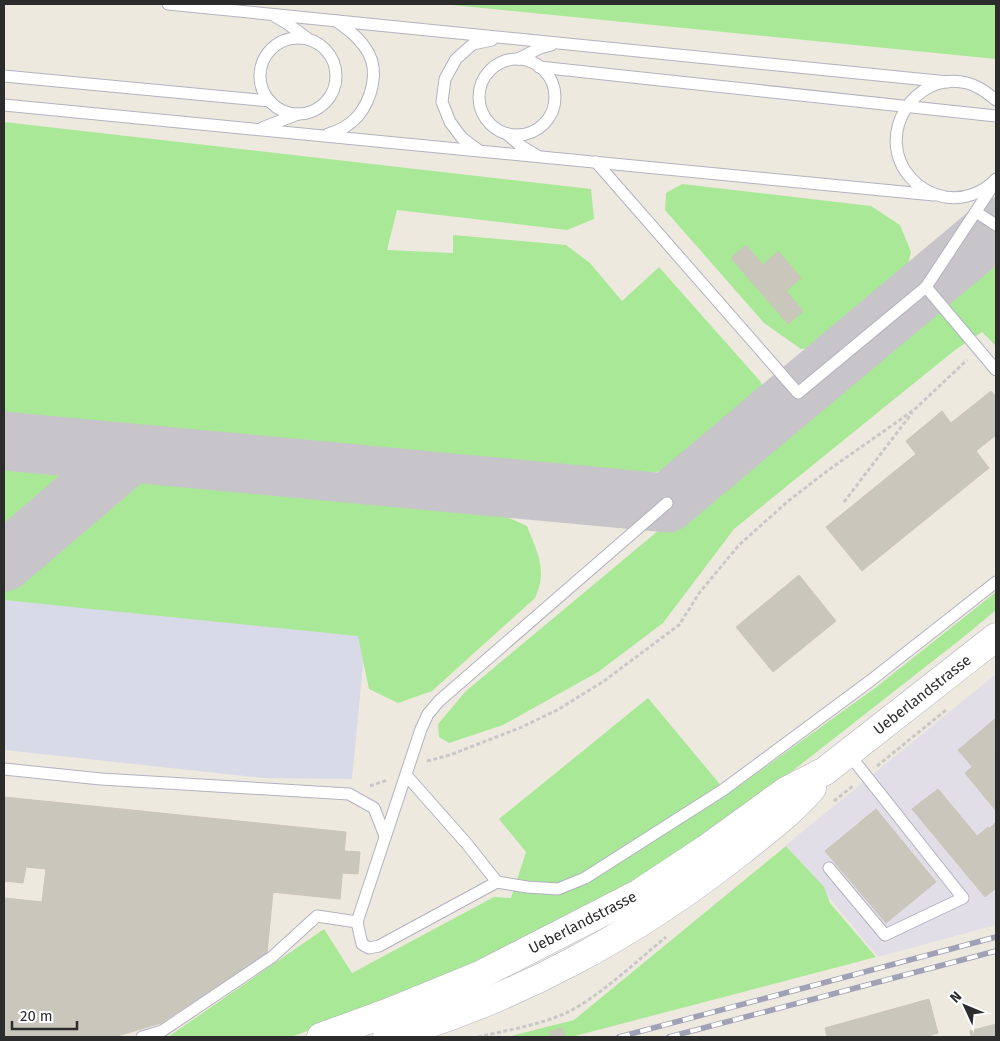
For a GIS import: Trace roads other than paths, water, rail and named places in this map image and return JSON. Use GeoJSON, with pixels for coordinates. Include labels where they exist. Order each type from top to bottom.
{"type":"FeatureCollection","features":[{"type":"Feature","properties":{"kind":"main road","name":"Ueberlandstrasse"},"geometry":{"type":"LineString","coordinates":[[321,1037],[387,1013],[480,975],[629,898],[706,849],[786,791],[825,771],[996,637]]}},
{"type":"Feature","properties":{"kind":"main road","name":"Ueberlandstrasse"},"geometry":{"type":"LineString","coordinates":[[386,1037],[408,1031],[490,1001],[571,963],[643,920],[720,868],[796,807],[825,771]]}},
{"type":"Feature","properties":{"kind":"lane"},"geometry":{"type":"LineString","coordinates":[[168,4],[966,83],[984,90],[996,100]]}},
{"type":"Feature","properties":{"kind":"lane"},"geometry":{"type":"LineString","coordinates":[[258,129],[313,110],[324,103],[332,92],[335,79],[334,66],[329,54],[320,45],[288,24],[268,14]]}},
{"type":"Feature","properties":{"kind":"lane"},"geometry":{"type":"LineString","coordinates":[[324,136],[341,130],[358,117],[370,95],[374,74],[370,54],[355,34],[335,20]]}},
{"type":"Feature","properties":{"kind":"lane"},"geometry":{"type":"LineString","coordinates":[[479,151],[462,138],[450,122],[442,102],[445,79],[456,59],[473,44],[501,37]]}},
{"type":"Feature","properties":{"kind":"lane"},"geometry":{"type":"LineString","coordinates":[[300,114],[276,107],[266,97],[261,86],[260,72],[262,61],[277,44],[287,39],[310,40]]}},
{"type":"Feature","properties":{"kind":"lane"},"geometry":{"type":"LineString","coordinates":[[540,157],[495,128],[486,119],[480,107],[479,94],[482,83],[488,73],[497,66],[507,61],[518,59],[540,48],[559,43]]}},
{"type":"Feature","properties":{"kind":"lane"},"geometry":{"type":"LineString","coordinates":[[507,134],[520,135],[533,132],[544,124],[551,114],[555,101],[554,88],[549,76],[539,66],[529,61],[518,59]]}},
{"type":"Feature","properties":{"kind":"lane"},"geometry":{"type":"LineString","coordinates":[[539,66],[996,116]]}},
{"type":"Feature","properties":{"kind":"lane"},"geometry":{"type":"LineString","coordinates":[[4,76],[270,101]]}},
{"type":"Feature","properties":{"kind":"lane"},"geometry":{"type":"LineString","coordinates":[[934,195],[917,185],[904,170],[897,152],[896,133],[902,114],[913,98],[929,87],[948,82]]}},
{"type":"Feature","properties":{"kind":"lane"},"geometry":{"type":"LineString","coordinates":[[4,105],[953,198],[972,195],[990,186],[996,180]]}},
{"type":"Feature","properties":{"kind":"lane"},"geometry":{"type":"LineString","coordinates":[[596,162],[798,393],[926,286],[996,180]]}},
{"type":"Feature","properties":{"kind":"lane"},"geometry":{"type":"LineString","coordinates":[[976,212],[996,225]]}},
{"type":"Feature","properties":{"kind":"lane"},"geometry":{"type":"LineString","coordinates":[[926,286],[996,370]]}},
{"type":"Feature","properties":{"kind":"lane"},"geometry":{"type":"LineString","coordinates":[[667,503],[439,701],[428,714],[407,770],[357,922],[362,944],[369,948],[379,946],[497,882],[527,888],[558,889],[586,878],[723,790],[870,681],[996,582]]}},
{"type":"Feature","properties":{"kind":"lane"},"geometry":{"type":"LineString","coordinates":[[829,868],[885,935],[963,898],[848,753]]}},
{"type":"Feature","properties":{"kind":"lane"},"geometry":{"type":"LineString","coordinates":[[4,770],[101,779],[349,794],[374,808],[385,836]]}},
{"type":"Feature","properties":{"kind":"lane"},"geometry":{"type":"LineString","coordinates":[[407,770],[497,882]]}},
{"type":"Feature","properties":{"kind":"lane"},"geometry":{"type":"LineString","coordinates":[[142,1037],[162,1031],[272,957],[317,916],[357,922]]}},
{"type":"Feature","properties":{"kind":"railway"},"geometry":{"type":"LineString","coordinates":[[619,1037],[996,937]]}},
{"type":"Feature","properties":{"kind":"railway"},"geometry":{"type":"LineString","coordinates":[[669,1037],[996,951]]}}]}
